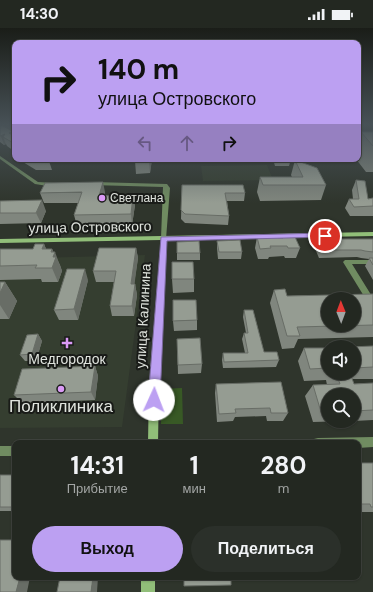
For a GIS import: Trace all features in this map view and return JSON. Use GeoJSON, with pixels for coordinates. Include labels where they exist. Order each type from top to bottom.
{"type":"FeatureCollection","features":[{"type":"Feature","properties":{"kind":"street"},"geometry":{"type":"LineString","coordinates":[[0,157],[37,183],[58,185]]}},
{"type":"Feature","properties":{"kind":"street"},"geometry":{"type":"LineString","coordinates":[[89,184],[163,184],[167,188],[164,238]]}},
{"type":"Feature","properties":{"kind":"street"},"geometry":{"type":"LineString","coordinates":[[371,234],[373,241]]}},
{"type":"Feature","properties":{"kind":"street","name":"улица Островского"},"geometry":{"type":"LineString","coordinates":[[0,241],[371,234]]}},
{"type":"Feature","properties":{"kind":"street","name":"улица Калинина"},"geometry":{"type":"LineString","coordinates":[[153,440],[154,385],[164,238]]}},
{"type":"Feature","properties":{"kind":"street"},"geometry":{"type":"LineString","coordinates":[[373,262],[347,262],[373,304]]}},
{"type":"Feature","properties":{"kind":"street"},"geometry":{"type":"LineString","coordinates":[[361,442],[373,442]]}},
{"type":"Feature","properties":{"kind":"street"},"geometry":{"type":"LineString","coordinates":[[0,451],[12,451]]}},
{"type":"Feature","properties":{"kind":"street"},"geometry":{"type":"LineString","coordinates":[[148,580],[148,592]]}},
{"type":"Feature","properties":{"kind":"shaded area"},"geometry":{"type":"Polygon","coordinates":[[[267,165],[273,180],[203,181],[201,166],[267,165]]]}},
{"type":"Feature","properties":{"kind":"shaded area","name":"Медгородок"},"geometry":{"type":"Polygon","coordinates":[[[145,255],[122,427],[0,428],[0,259],[145,255]]]}},
{"type":"Feature","properties":{"kind":"green space"},"geometry":{"type":"Polygon","coordinates":[[[182,388],[183,424],[161,424],[162,389],[182,388]]]}},
{"type":"Feature","properties":{"kind":"building"},"geometry":{"type":"Polygon","coordinates":[[[296,162],[300,162],[317,168],[326,185],[263,185],[260,177],[303,177],[296,162]]]}},
{"type":"Feature","properties":{"kind":"building"},"geometry":{"type":"Polygon","coordinates":[[[356,180],[365,181],[368,199],[373,198],[373,206],[354,207],[349,199],[359,199],[356,180]]]}},
{"type":"Feature","properties":{"kind":"building"},"geometry":{"type":"Polygon","coordinates":[[[103,182],[99,196],[133,195],[131,214],[74,215],[82,192],[40,193],[45,183],[103,182]]]}},
{"type":"Feature","properties":{"kind":"building"},"geometry":{"type":"Polygon","coordinates":[[[182,185],[243,185],[245,193],[225,193],[229,216],[185,214],[181,210],[182,185]]]}},
{"type":"Feature","properties":{"kind":"building"},"geometry":{"type":"Polygon","coordinates":[[[42,200],[36,213],[0,213],[0,201],[42,200]]]}},
{"type":"Feature","properties":{"kind":"building"},"geometry":{"type":"Polygon","coordinates":[[[257,237],[295,237],[300,248],[270,246],[271,248],[260,249],[257,237]]]}},
{"type":"Feature","properties":{"kind":"building"},"geometry":{"type":"Polygon","coordinates":[[[316,239],[373,239],[373,252],[361,250],[322,250],[316,239]]]}},
{"type":"Feature","properties":{"kind":"building"},"geometry":{"type":"Polygon","coordinates":[[[240,240],[242,252],[219,252],[217,241],[240,240]]]}},
{"type":"Feature","properties":{"kind":"building"},"geometry":{"type":"Polygon","coordinates":[[[199,241],[200,253],[177,253],[177,242],[199,241]]]}},
{"type":"Feature","properties":{"kind":"building"},"geometry":{"type":"Polygon","coordinates":[[[35,244],[44,244],[42,249],[52,249],[51,252],[55,252],[53,257],[56,257],[52,268],[35,268],[37,265],[0,266],[0,249],[33,249],[35,244]]]}},
{"type":"Feature","properties":{"kind":"building"},"geometry":{"type":"Polygon","coordinates":[[[99,248],[136,248],[131,284],[135,284],[132,306],[110,306],[116,271],[93,271],[99,248]]]}},
{"type":"Feature","properties":{"kind":"building"},"geometry":{"type":"Polygon","coordinates":[[[369,258],[373,258],[373,265],[369,258]]]}},
{"type":"Feature","properties":{"kind":"building"},"geometry":{"type":"Polygon","coordinates":[[[172,262],[193,262],[194,279],[172,279],[172,262]]]}},
{"type":"Feature","properties":{"kind":"building"},"geometry":{"type":"Polygon","coordinates":[[[67,269],[85,269],[74,309],[54,310],[67,269]]]}},
{"type":"Feature","properties":{"kind":"building"},"geometry":{"type":"Polygon","coordinates":[[[0,282],[5,282],[0,293],[0,282]]]}},
{"type":"Feature","properties":{"kind":"building"},"geometry":{"type":"Polygon","coordinates":[[[285,289],[287,296],[321,295],[321,326],[297,327],[300,336],[287,336],[274,290],[285,289]]]}},
{"type":"Feature","properties":{"kind":"building"},"geometry":{"type":"Polygon","coordinates":[[[361,294],[373,294],[373,325],[361,325],[361,294]]]}},
{"type":"Feature","properties":{"kind":"building"},"geometry":{"type":"Polygon","coordinates":[[[173,300],[196,300],[197,320],[173,321],[173,300]]]}},
{"type":"Feature","properties":{"kind":"building"},"geometry":{"type":"Polygon","coordinates":[[[244,310],[253,310],[264,352],[277,352],[279,360],[224,362],[223,353],[248,353],[244,333],[248,333],[244,310]]]}},
{"type":"Feature","properties":{"kind":"building"},"geometry":{"type":"Polygon","coordinates":[[[38,334],[32,354],[20,355],[27,335],[38,334]]]}},
{"type":"Feature","properties":{"kind":"building"},"geometry":{"type":"Polygon","coordinates":[[[200,338],[202,364],[178,365],[177,339],[200,338]]]}},
{"type":"Feature","properties":{"kind":"building"},"geometry":{"type":"Polygon","coordinates":[[[373,346],[373,367],[361,368],[361,347],[373,346]]]}},
{"type":"Feature","properties":{"kind":"building"},"geometry":{"type":"Polygon","coordinates":[[[304,348],[321,348],[321,368],[310,369],[304,348]]]}},
{"type":"Feature","properties":{"kind":"building"},"geometry":{"type":"Polygon","coordinates":[[[95,366],[91,392],[14,395],[22,369],[95,366]]]}},
{"type":"Feature","properties":{"kind":"building"},"geometry":{"type":"Polygon","coordinates":[[[339,380],[353,380],[354,384],[373,383],[373,410],[361,411],[361,388],[321,388],[321,412],[313,385],[340,384],[339,380]]]}},
{"type":"Feature","properties":{"kind":"building"},"geometry":{"type":"Polygon","coordinates":[[[281,382],[288,413],[271,413],[270,408],[235,409],[236,413],[219,414],[216,384],[281,382]]]}},
{"type":"Feature","properties":{"kind":"building"},"geometry":{"type":"Polygon","coordinates":[[[361,463],[373,463],[373,507],[371,507],[370,504],[361,504],[361,463]]]}},
{"type":"Feature","properties":{"kind":"building"},"geometry":{"type":"Polygon","coordinates":[[[0,475],[12,475],[12,507],[0,507],[0,475]]]}},
{"type":"Feature","properties":{"kind":"building"},"geometry":{"type":"Polygon","coordinates":[[[0,540],[12,540],[12,580],[19,580],[16,592],[0,592],[0,540]]]}},
{"type":"Feature","properties":{"kind":"building"},"geometry":{"type":"Polygon","coordinates":[[[59,580],[93,580],[91,592],[57,592],[59,580]]]}},
{"type":"Feature","properties":{"kind":"building"},"geometry":{"type":"Polygon","coordinates":[[[184,580],[231,580],[231,585],[184,586],[184,580]]]}},
{"type":"Feature","properties":{"kind":"place","name":"Светлана"},"geometry":{"type":"Point","coordinates":[102,198]}},
{"type":"Feature","properties":{"kind":"place","name":"Медгородок"},"geometry":{"type":"Point","coordinates":[67,343]}},
{"type":"Feature","properties":{"kind":"place","name":"Поликлиника"},"geometry":{"type":"Point","coordinates":[61,389]}},
{"type":"Feature","properties":{"kind":"route"},"geometry":{"type":"LineString","coordinates":[[154,400],[164,238],[325,236]]}}]}
